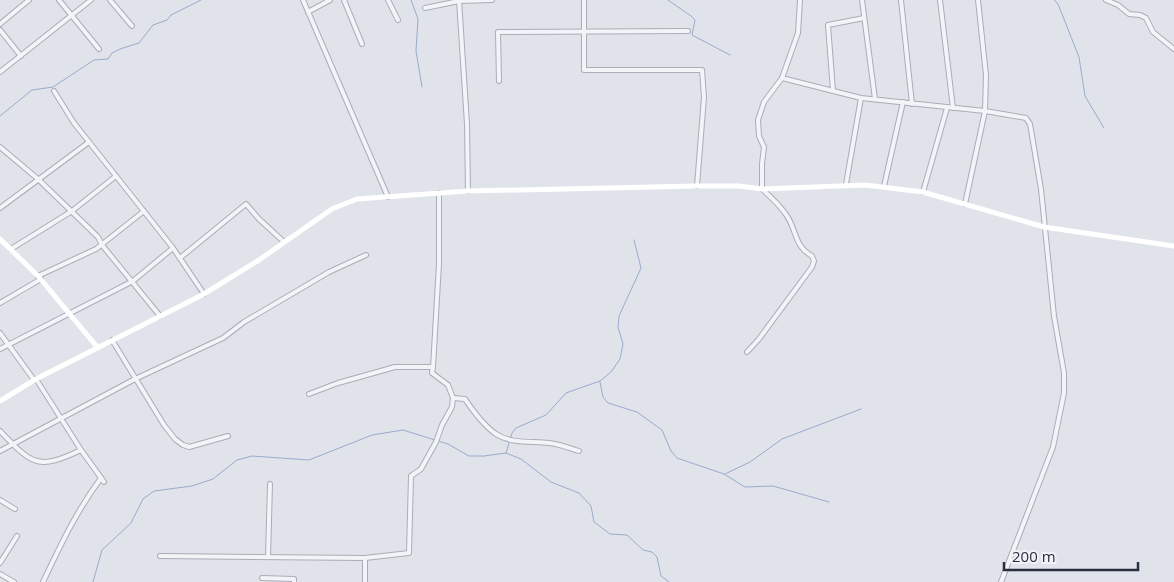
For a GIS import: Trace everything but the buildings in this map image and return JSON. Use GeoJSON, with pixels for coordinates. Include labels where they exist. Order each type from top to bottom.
{"type":"FeatureCollection","features":[{"type":"Feature","properties":{"kind":"street"},"geometry":{"type":"LineString","coordinates":[[0,24],[29,0]]}},
{"type":"Feature","properties":{"kind":"street"},"geometry":{"type":"LineString","coordinates":[[59,0],[99,49]]}},
{"type":"Feature","properties":{"kind":"street"},"geometry":{"type":"LineString","coordinates":[[0,72],[91,0]]}},
{"type":"Feature","properties":{"kind":"street"},"geometry":{"type":"LineString","coordinates":[[110,0],[132,26]]}},
{"type":"Feature","properties":{"kind":"street"},"geometry":{"type":"LineString","coordinates":[[303,0],[388,198]]}},
{"type":"Feature","properties":{"kind":"street"},"geometry":{"type":"LineString","coordinates":[[308,12],[330,0]]}},
{"type":"Feature","properties":{"kind":"street"},"geometry":{"type":"LineString","coordinates":[[344,0],[362,44]]}},
{"type":"Feature","properties":{"kind":"street"},"geometry":{"type":"LineString","coordinates":[[388,0],[398,20]]}},
{"type":"Feature","properties":{"kind":"street"},"geometry":{"type":"LineString","coordinates":[[459,0],[468,124],[468,191]]}},
{"type":"Feature","properties":{"kind":"street"},"geometry":{"type":"LineString","coordinates":[[425,8],[459,0],[492,0]]}},
{"type":"Feature","properties":{"kind":"street"},"geometry":{"type":"LineString","coordinates":[[584,0],[584,70],[702,70],[704,97],[697,186]]}},
{"type":"Feature","properties":{"kind":"street"},"geometry":{"type":"LineString","coordinates":[[747,352],[759,339],[812,267],[814,261],[812,256],[804,252],[799,246],[788,217],[762,189],[764,147],[759,136],[758,120],[764,102],[782,78],[798,33],[800,0]]}},
{"type":"Feature","properties":{"kind":"street"},"geometry":{"type":"LineString","coordinates":[[862,0],[876,99]]}},
{"type":"Feature","properties":{"kind":"street"},"geometry":{"type":"LineString","coordinates":[[901,0],[912,104]]}},
{"type":"Feature","properties":{"kind":"street"},"geometry":{"type":"LineString","coordinates":[[940,0],[953,108]]}},
{"type":"Feature","properties":{"kind":"street"},"geometry":{"type":"LineString","coordinates":[[965,204],[985,111],[986,75],[978,0]]}},
{"type":"Feature","properties":{"kind":"street"},"geometry":{"type":"LineString","coordinates":[[1106,0],[1118,5],[1129,14],[1140,15],[1146,18],[1153,32],[1174,49]]}},
{"type":"Feature","properties":{"kind":"street"},"geometry":{"type":"LineString","coordinates":[[833,91],[828,24],[864,18]]}},
{"type":"Feature","properties":{"kind":"street"},"geometry":{"type":"LineString","coordinates":[[0,30],[21,56]]}},
{"type":"Feature","properties":{"kind":"street"},"geometry":{"type":"LineString","coordinates":[[499,81],[498,32],[688,31]]}},
{"type":"Feature","properties":{"kind":"street"},"geometry":{"type":"LineString","coordinates":[[782,78],[861,98],[985,111],[1026,118],[1030,124],[1041,189],[1054,316],[1064,373],[1064,393],[1053,447],[1001,582]]}},
{"type":"Feature","properties":{"kind":"street"},"geometry":{"type":"LineString","coordinates":[[54,91],[74,123],[173,248],[204,294]]}},
{"type":"Feature","properties":{"kind":"street"},"geometry":{"type":"LineString","coordinates":[[846,184],[861,98]]}},
{"type":"Feature","properties":{"kind":"street"},"geometry":{"type":"LineString","coordinates":[[884,186],[903,102]]}},
{"type":"Feature","properties":{"kind":"street"},"geometry":{"type":"LineString","coordinates":[[923,192],[947,108]]}},
{"type":"Feature","properties":{"kind":"street"},"geometry":{"type":"LineString","coordinates":[[0,208],[89,142]]}},
{"type":"Feature","properties":{"kind":"street"},"geometry":{"type":"LineString","coordinates":[[0,146],[38,179],[98,237],[102,245],[160,316]]}},
{"type":"Feature","properties":{"kind":"street"},"geometry":{"type":"LineString","coordinates":[[0,249],[9,247],[72,211],[116,176]]}},
{"type":"Feature","properties":{"kind":"street"},"geometry":{"type":"LineString","coordinates":[[0,401],[35,379],[204,294],[260,260],[332,208],[357,199],[468,191],[697,186],[739,186],[762,189],[846,184],[884,186],[923,192],[1044,227],[1174,246]]}},
{"type":"Feature","properties":{"kind":"street"},"geometry":{"type":"LineString","coordinates":[[160,556],[365,558],[409,554],[411,476],[421,469],[436,442],[442,425],[452,407],[453,398],[448,385],[432,373],[439,264],[439,193]]}},
{"type":"Feature","properties":{"kind":"street"},"geometry":{"type":"LineString","coordinates":[[180,258],[246,204],[284,242]]}},
{"type":"Feature","properties":{"kind":"street"},"geometry":{"type":"LineString","coordinates":[[0,303],[39,277],[102,245],[144,211]]}},
{"type":"Feature","properties":{"kind":"street"},"geometry":{"type":"LineString","coordinates":[[0,239],[39,277],[98,348]]}},
{"type":"Feature","properties":{"kind":"street"},"geometry":{"type":"LineString","coordinates":[[0,349],[132,282],[173,248]]}},
{"type":"Feature","properties":{"kind":"street"},"geometry":{"type":"LineString","coordinates":[[0,451],[135,379],[223,338],[244,322],[329,272],[366,255]]}},
{"type":"Feature","properties":{"kind":"street"},"geometry":{"type":"LineString","coordinates":[[0,333],[35,379],[104,482]]}},
{"type":"Feature","properties":{"kind":"street"},"geometry":{"type":"LineString","coordinates":[[112,340],[164,425],[175,439],[189,447],[228,436]]}},
{"type":"Feature","properties":{"kind":"street"},"geometry":{"type":"LineString","coordinates":[[309,394],[395,366],[433,367]]}},
{"type":"Feature","properties":{"kind":"street"},"geometry":{"type":"LineString","coordinates":[[453,398],[465,399],[488,427],[504,438],[526,442],[550,443],[579,451]]}},
{"type":"Feature","properties":{"kind":"street"},"geometry":{"type":"LineString","coordinates":[[0,431],[24,455],[39,462],[50,463],[81,450]]}},
{"type":"Feature","properties":{"kind":"street"},"geometry":{"type":"LineString","coordinates":[[44,582],[68,527],[87,496],[101,478]]}},
{"type":"Feature","properties":{"kind":"street"},"geometry":{"type":"LineString","coordinates":[[268,557],[270,484]]}},
{"type":"Feature","properties":{"kind":"street"},"geometry":{"type":"LineString","coordinates":[[0,500],[15,509]]}},
{"type":"Feature","properties":{"kind":"street"},"geometry":{"type":"LineString","coordinates":[[0,563],[17,536]]}},
{"type":"Feature","properties":{"kind":"street"},"geometry":{"type":"LineString","coordinates":[[365,558],[365,582]]}},
{"type":"Feature","properties":{"kind":"street"},"geometry":{"type":"LineString","coordinates":[[0,574],[14,582]]}},
{"type":"Feature","properties":{"kind":"street"},"geometry":{"type":"LineString","coordinates":[[262,578],[294,579],[294,582]]}},
{"type":"Feature","properties":{"kind":"waterway"},"geometry":{"type":"LineString","coordinates":[[0,116],[32,90],[53,87],[94,60],[108,59],[112,53],[139,43],[153,25],[167,20],[171,15],[201,0]]}},
{"type":"Feature","properties":{"kind":"waterway"},"geometry":{"type":"LineString","coordinates":[[411,0],[418,19],[416,51],[422,87]]}},
{"type":"Feature","properties":{"kind":"waterway"},"geometry":{"type":"LineString","coordinates":[[668,0],[695,20],[692,35],[730,55]]}},
{"type":"Feature","properties":{"kind":"waterway"},"geometry":{"type":"LineString","coordinates":[[1054,0],[1058,4],[1079,57],[1085,96],[1104,128]]}},
{"type":"Feature","properties":{"kind":"waterway"},"geometry":{"type":"LineString","coordinates":[[506,453],[512,433],[516,428],[546,415],[566,393],[600,381],[611,372],[620,359],[623,344],[618,327],[619,316],[641,268],[634,240]]}},
{"type":"Feature","properties":{"kind":"waterway"},"geometry":{"type":"LineString","coordinates":[[600,382],[603,397],[608,403],[637,412],[662,430],[671,451],[677,458],[724,474],[745,487],[773,486],[829,502]]}},
{"type":"Feature","properties":{"kind":"waterway"},"geometry":{"type":"LineString","coordinates":[[725,474],[750,462],[782,439],[861,409]]}},
{"type":"Feature","properties":{"kind":"waterway"},"geometry":{"type":"LineString","coordinates":[[93,582],[102,550],[131,523],[143,499],[154,491],[192,486],[213,479],[237,460],[252,456],[309,460],[372,435],[403,430],[435,440]]}},
{"type":"Feature","properties":{"kind":"waterway"},"geometry":{"type":"LineString","coordinates":[[438,441],[448,444],[469,456],[506,453],[521,459],[551,482],[579,493],[591,506],[594,522],[610,534],[627,535],[643,550],[652,552],[657,557],[661,576],[669,582]]}}]}
